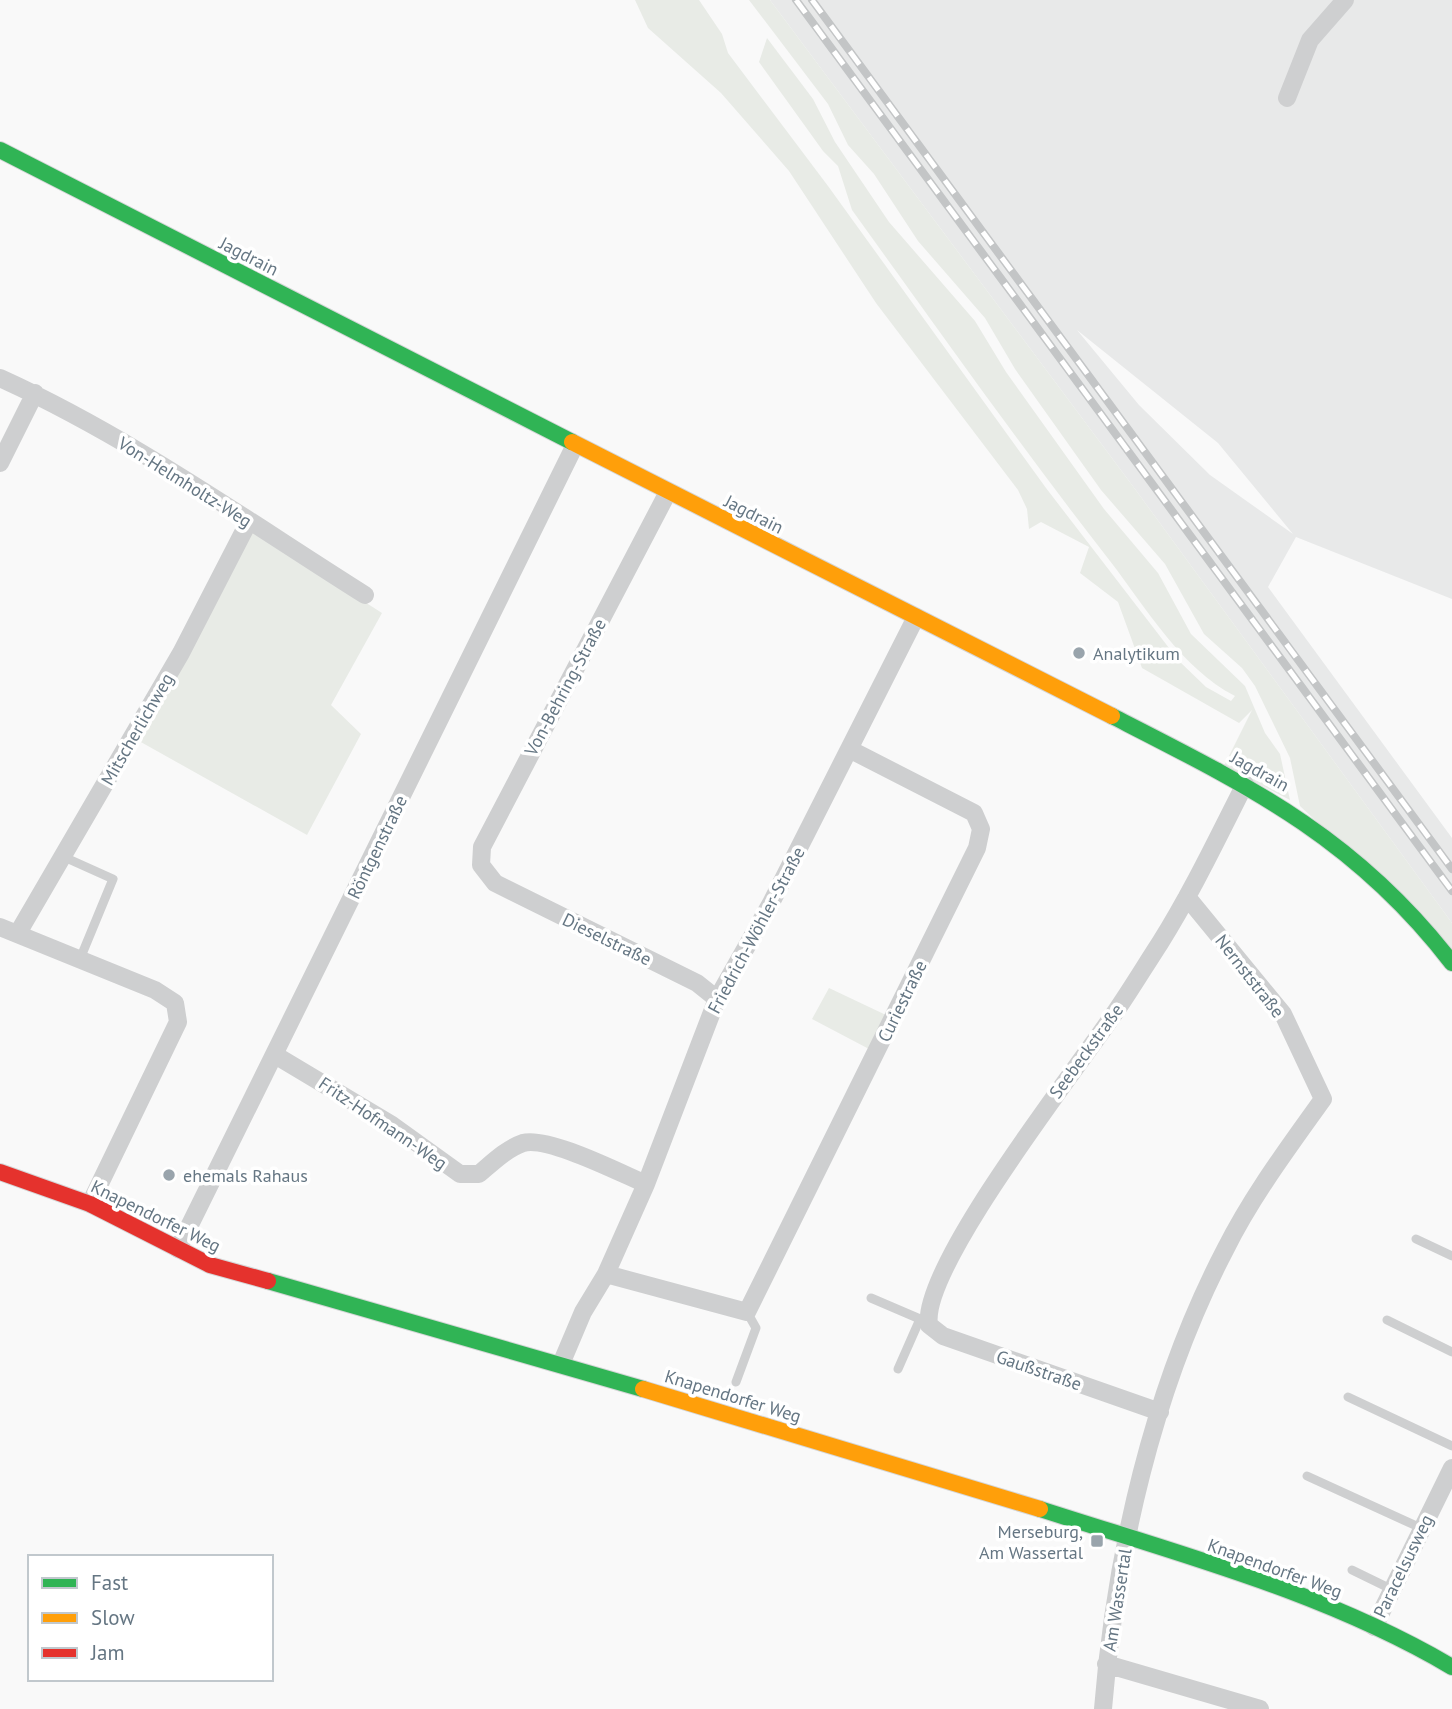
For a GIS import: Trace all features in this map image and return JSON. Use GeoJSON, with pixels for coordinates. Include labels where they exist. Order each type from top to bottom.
{"type":"FeatureCollection","features":[{"type":"Feature","properties":{"kind":"street"},"geometry":{"type":"LineString","coordinates":[[1287,98],[1310,40],[1345,0]]}},
{"type":"Feature","properties":{"kind":"street","name":"Jagdrain"},"geometry":{"type":"LineString","coordinates":[[0,149],[575,445],[1245,784],[1298,814],[1369,873],[1419,923],[1452,963]]}},
{"type":"Feature","properties":{"kind":"street","name":"Von-Helmholtz-Weg"},"geometry":{"type":"LineString","coordinates":[[0,378],[35,393],[365,594]]}},
{"type":"Feature","properties":{"kind":"street"},"geometry":{"type":"LineString","coordinates":[[0,463],[35,393]]}},
{"type":"Feature","properties":{"kind":"street","name":"Röntgenstraße"},"geometry":{"type":"LineString","coordinates":[[178,1249],[575,445]]}},
{"type":"Feature","properties":{"kind":"street","name":"Von-Behring-Straße"},"geometry":{"type":"LineString","coordinates":[[495,883],[481,865],[482,847],[668,492]]}},
{"type":"Feature","properties":{"kind":"street","name":"Mitscherlichweg"},"geometry":{"type":"LineString","coordinates":[[18,933],[181,653],[248,521]]}},
{"type":"Feature","properties":{"kind":"street","name":"Friedrich-Wöhler-Straße"},"geometry":{"type":"LineString","coordinates":[[561,1364],[583,1312],[606,1275],[646,1184],[717,999],[770,905],[916,617]]}},
{"type":"Feature","properties":{"kind":"street","name":"Curiestraße"},"geometry":{"type":"LineString","coordinates":[[747,1312],[971,860],[981,829],[974,813],[849,749]]}},
{"type":"Feature","properties":{"kind":"street","name":"Seebeckstraße"},"geometry":{"type":"LineString","coordinates":[[924,1318],[943,1271],[992,1188],[1058,1089],[1113,1015],[1187,897],[1245,784]]}},
{"type":"Feature","properties":{"kind":"street","name":"Dieselstraße"},"geometry":{"type":"LineString","coordinates":[[495,883],[697,983],[717,999]]}},
{"type":"Feature","properties":{"kind":"street","name":"Nernststraße"},"geometry":{"type":"LineString","coordinates":[[1187,897],[1283,1014],[1323,1099]]}},
{"type":"Feature","properties":{"kind":"street"},"geometry":{"type":"LineString","coordinates":[[0,927],[155,990],[175,1003],[178,1022],[90,1204]]}},
{"type":"Feature","properties":{"kind":"street","name":"Fritz-Hofmann-Weg"},"geometry":{"type":"LineString","coordinates":[[275,1055],[392,1125],[460,1174],[479,1174],[503,1154],[525,1142],[562,1148],[646,1184]]}},
{"type":"Feature","properties":{"kind":"street","name":"Am Wassertal"},"geometry":{"type":"LineString","coordinates":[[1103,1709],[1113,1610],[1128,1537],[1160,1412],[1198,1307],[1225,1249],[1264,1182],[1323,1099]]}},
{"type":"Feature","properties":{"kind":"street","name":"Knapendorfer Weg"},"geometry":{"type":"LineString","coordinates":[[0,1172],[90,1204],[210,1265],[266,1283],[561,1364],[1128,1537],[1292,1591],[1410,1642],[1452,1667]]}},
{"type":"Feature","properties":{"kind":"street"},"geometry":{"type":"LineString","coordinates":[[606,1275],[747,1312]]}},
{"type":"Feature","properties":{"kind":"street","name":"Gaußstraße"},"geometry":{"type":"LineString","coordinates":[[924,1318],[943,1336],[1160,1412]]}},
{"type":"Feature","properties":{"kind":"street","name":"Paracelsusweg"},"geometry":{"type":"LineString","coordinates":[[1374,1627],[1421,1528],[1451,1473]]}},
{"type":"Feature","properties":{"kind":"street","name":"Am Wassertal"},"geometry":{"type":"LineString","coordinates":[[1107,1664],[1260,1709]]}},
{"type":"Feature","properties":{"kind":"lane"},"geometry":{"type":"LineString","coordinates":[[64,857],[114,879],[80,959]]}},
{"type":"Feature","properties":{"kind":"lane"},"geometry":{"type":"LineString","coordinates":[[1416,1238],[1452,1256]]}},
{"type":"Feature","properties":{"kind":"lane"},"geometry":{"type":"LineString","coordinates":[[871,1298],[924,1318],[898,1369]]}},
{"type":"Feature","properties":{"kind":"lane"},"geometry":{"type":"LineString","coordinates":[[736,1382],[756,1328],[747,1312]]}},
{"type":"Feature","properties":{"kind":"lane"},"geometry":{"type":"LineString","coordinates":[[1387,1320],[1452,1352]]}},
{"type":"Feature","properties":{"kind":"lane"},"geometry":{"type":"LineString","coordinates":[[1348,1397],[1452,1446]]}},
{"type":"Feature","properties":{"kind":"lane"},"geometry":{"type":"LineString","coordinates":[[1307,1476],[1421,1528]]}},
{"type":"Feature","properties":{"kind":"lane"},"geometry":{"type":"LineString","coordinates":[[1352,1570],[1391,1589]]}},
{"type":"Feature","properties":{"kind":"shaded area"},"geometry":{"type":"Polygon","coordinates":[[[635,0],[699,0],[722,34],[728,53],[828,186],[1046,488],[1179,661],[1206,687],[1231,701],[1235,696],[1198,670],[1166,636],[1012,431],[852,210],[838,166],[823,151],[759,62],[767,38],[813,99],[835,142],[889,222],[975,321],[1006,372],[1104,509],[1158,573],[1191,634],[1245,686],[1265,733],[1280,754],[1290,800],[1224,766],[1252,710],[1239,723],[1142,668],[1118,602],[1080,573],[1089,547],[1041,522],[1029,529],[1027,509],[1018,490],[876,303],[789,171],[721,93],[648,28],[635,0]]]}},
{"type":"Feature","properties":{"kind":"shaded area"},"geometry":{"type":"Polygon","coordinates":[[[749,0],[770,0],[1135,489],[1452,923],[1452,949],[1300,806],[1290,758],[1255,686],[1242,668],[1204,634],[1165,564],[1101,490],[1015,369],[985,318],[918,241],[874,174],[848,145],[828,104],[749,0]]]}},
{"type":"Feature","properties":{"kind":"shaded area"},"geometry":{"type":"Polygon","coordinates":[[[770,0],[1452,0],[1452,599],[1296,537],[1268,587],[1452,838],[1452,923],[1135,489],[770,0]],[[1077,330],[1139,405],[1210,475],[1293,534],[1218,443],[1077,330]]]}},
{"type":"Feature","properties":{"kind":"shaded area"},"geometry":{"type":"Polygon","coordinates":[[[252,530],[382,613],[331,705],[361,734],[307,835],[139,741],[252,530]]]}},
{"type":"Feature","properties":{"kind":"shaded area"},"geometry":{"type":"Polygon","coordinates":[[[829,988],[886,1015],[869,1049],[812,1019],[829,988]]]}},
{"type":"Feature","properties":{"kind":"railway"},"geometry":{"type":"LineString","coordinates":[[796,0],[1452,891]]}},
{"type":"Feature","properties":{"kind":"railway"},"geometry":{"type":"LineString","coordinates":[[812,0],[1452,869]]}},
{"type":"Feature","properties":{"kind":"traffic: fast"},"geometry":{"type":"LineString","coordinates":[[0,150],[572,442]]}},
{"type":"Feature","properties":{"kind":"traffic: fast"},"geometry":{"type":"LineString","coordinates":[[1112,716],[1209,766],[1297,818],[1377,881],[1415,919],[1452,963]]}},
{"type":"Feature","properties":{"kind":"traffic: fast"},"geometry":{"type":"LineString","coordinates":[[268,1281],[643,1389]]}},
{"type":"Feature","properties":{"kind":"traffic: fast"},"geometry":{"type":"LineString","coordinates":[[1040,1509],[1198,1559],[1302,1596],[1354,1617],[1452,1667]]}},
{"type":"Feature","properties":{"kind":"traffic: slow"},"geometry":{"type":"LineString","coordinates":[[572,442],[1112,716]]}},
{"type":"Feature","properties":{"kind":"traffic: slow"},"geometry":{"type":"LineString","coordinates":[[643,1389],[1040,1509]]}},
{"type":"Feature","properties":{"kind":"traffic: jam"},"geometry":{"type":"LineString","coordinates":[[0,1172],[90,1204],[210,1265],[268,1281]]}},
{"type":"Feature","properties":{"kind":"place","name":"Analytikum"},"geometry":{"type":"Point","coordinates":[1079,653]}},
{"type":"Feature","properties":{"kind":"place","name":"ehemals Rahaus"},"geometry":{"type":"Point","coordinates":[169,1175]}},
{"type":"Feature","properties":{"kind":"place","name":"Merseburg, Am Wassertal"},"geometry":{"type":"Point","coordinates":[1097,1541]}}]}
